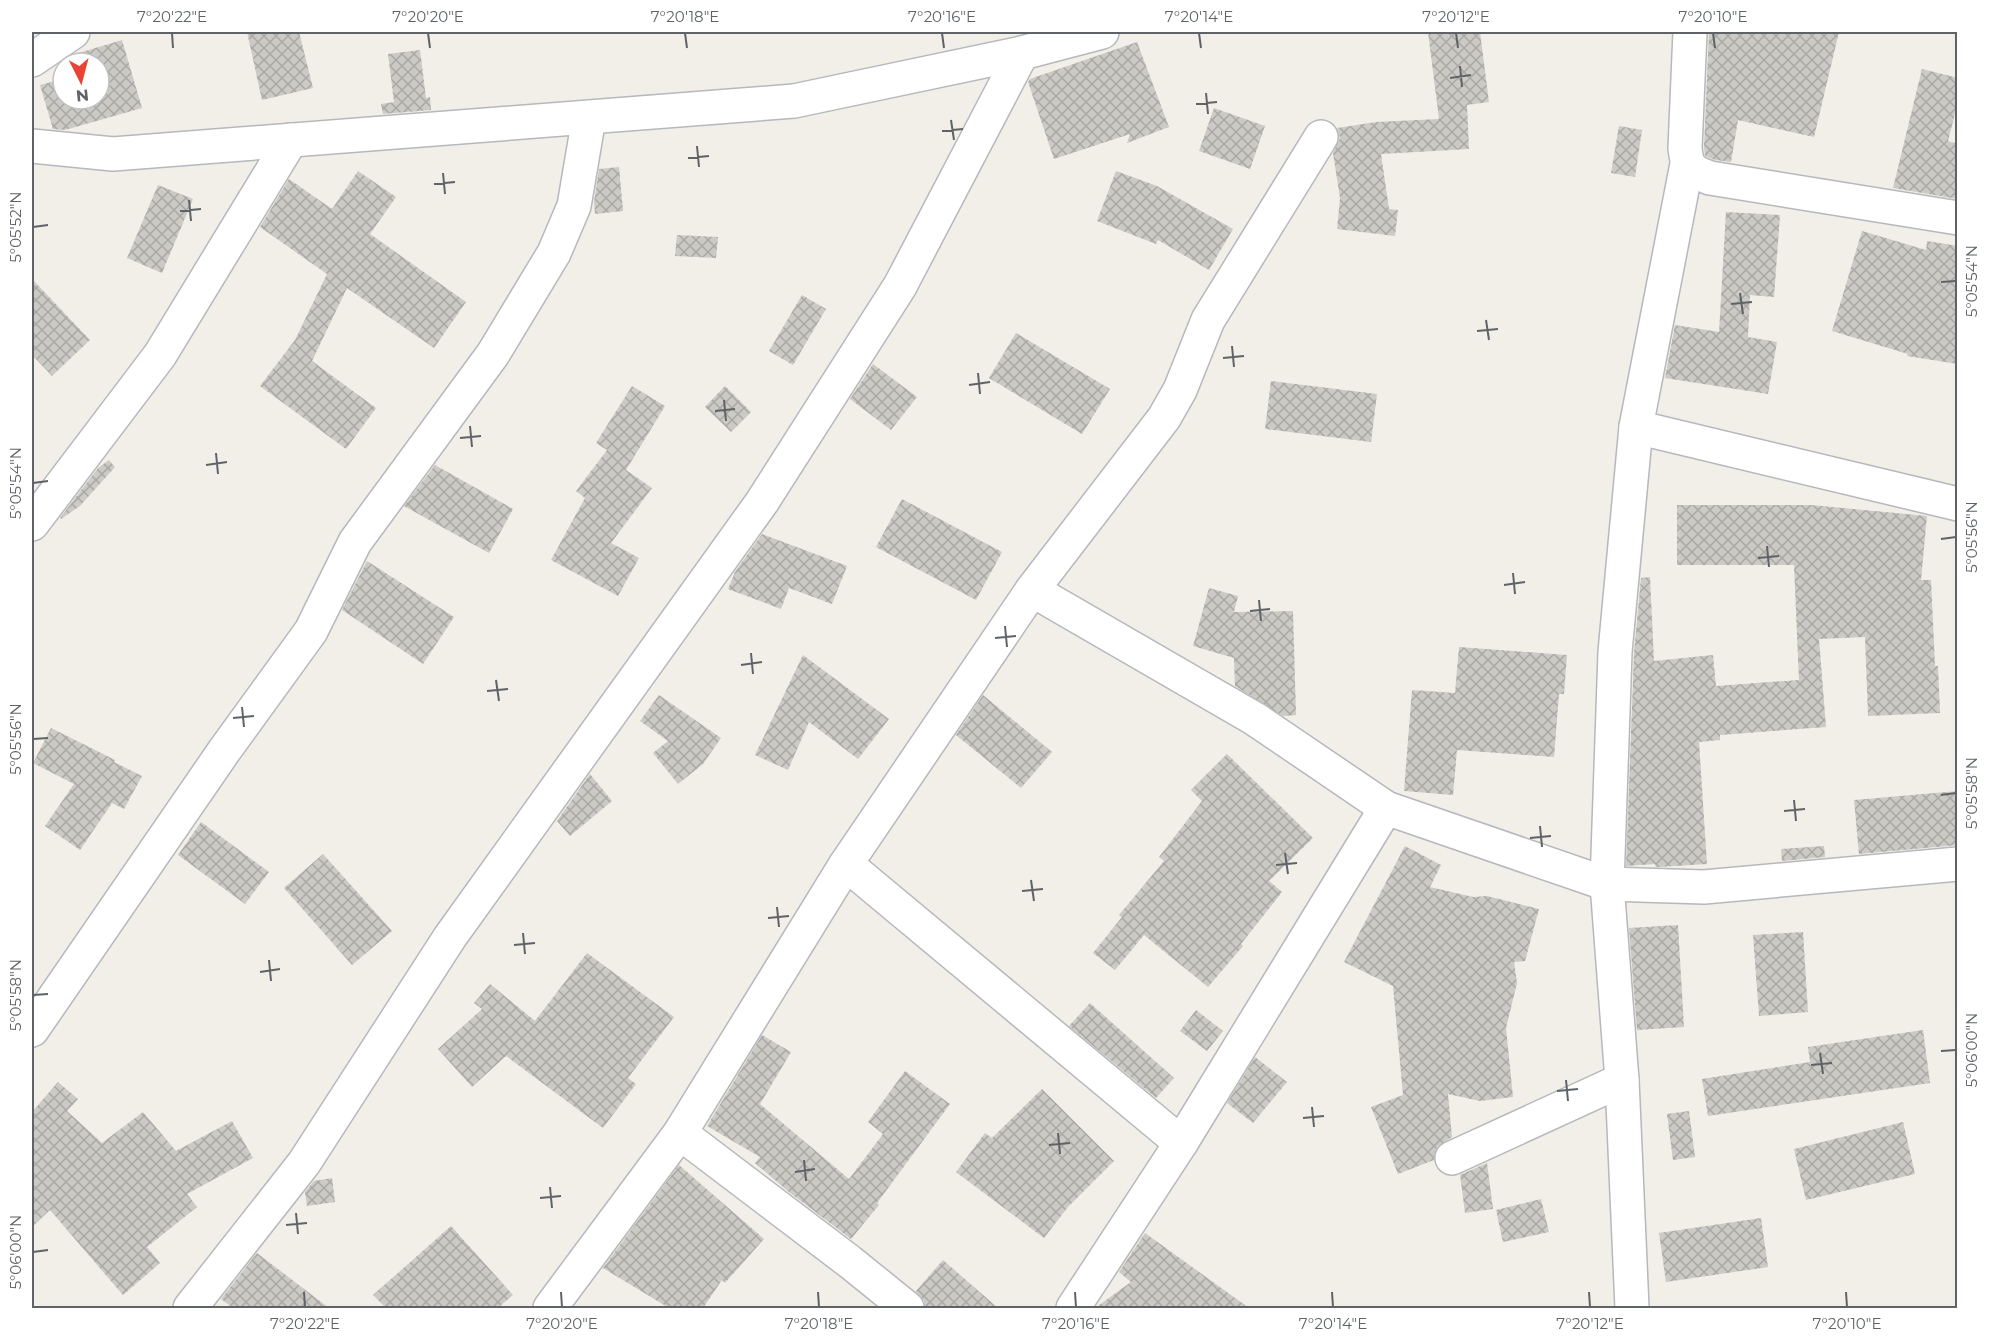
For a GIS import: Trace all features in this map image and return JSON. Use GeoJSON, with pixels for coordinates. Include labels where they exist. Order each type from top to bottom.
{"type":"FeatureCollection","features":[{"type":"Feature","properties":{"kind":"street"},"geometry":{"type":"LineString","coordinates":[[32,60],[73,32]]}},
{"type":"Feature","properties":{"kind":"street"},"geometry":{"type":"LineString","coordinates":[[32,146],[113,154],[794,101],[1022,53],[1099,32]]}},
{"type":"Feature","properties":{"kind":"street"},"geometry":{"type":"LineString","coordinates":[[1632,1308],[1622,1080],[1607,884],[1616,652],[1636,427],[1687,164],[1685,148],[1690,32]]}},
{"type":"Feature","properties":{"kind":"street"},"geometry":{"type":"LineString","coordinates":[[190,1308],[304,1163],[450,937],[762,502],[900,286],[1022,53]]}},
{"type":"Feature","properties":{"kind":"street"},"geometry":{"type":"LineString","coordinates":[[32,1030],[217,760],[311,631],[355,542],[493,354],[554,253],[574,206],[589,118]]}},
{"type":"Feature","properties":{"kind":"street"},"geometry":{"type":"LineString","coordinates":[[550,1308],[680,1133],[846,864],[1032,590],[1164,418],[1180,390],[1208,320],[1321,137]]}},
{"type":"Feature","properties":{"kind":"street"},"geometry":{"type":"LineString","coordinates":[[32,524],[160,355],[291,140]]}},
{"type":"Feature","properties":{"kind":"street"},"geometry":{"type":"LineString","coordinates":[[1687,164],[1696,173],[1710,178],[1958,218]]}},
{"type":"Feature","properties":{"kind":"street"},"geometry":{"type":"LineString","coordinates":[[1636,427],[1958,504]]}},
{"type":"Feature","properties":{"kind":"street"},"geometry":{"type":"LineString","coordinates":[[1032,590],[1255,719],[1386,808],[1607,884],[1704,887],[1958,864]]}},
{"type":"Feature","properties":{"kind":"street"},"geometry":{"type":"LineString","coordinates":[[1073,1308],[1181,1143],[1386,808]]}},
{"type":"Feature","properties":{"kind":"street"},"geometry":{"type":"LineString","coordinates":[[846,864],[1181,1143]]}},
{"type":"Feature","properties":{"kind":"street"},"geometry":{"type":"LineString","coordinates":[[1452,1158],[1622,1080]]}},
{"type":"Feature","properties":{"kind":"street"},"geometry":{"type":"LineString","coordinates":[[680,1133],[907,1308]]}},
{"type":"Feature","properties":{"kind":"building"},"geometry":{"type":"Polygon","coordinates":[[[247,32],[299,32],[313,88],[262,100],[247,32]]]}},
{"type":"Feature","properties":{"kind":"building"},"geometry":{"type":"Polygon","coordinates":[[[1428,32],[1480,32],[1489,102],[1467,105],[1469,149],[1381,154],[1389,209],[1398,210],[1395,236],[1337,229],[1340,198],[1333,153],[1340,138],[1337,128],[1376,122],[1439,119],[1428,32]]]}},
{"type":"Feature","properties":{"kind":"building"},"geometry":{"type":"Polygon","coordinates":[[[1709,32],[1839,32],[1814,137],[1738,120],[1731,162],[1705,156],[1709,32]]]}},
{"type":"Feature","properties":{"kind":"building"},"geometry":{"type":"Polygon","coordinates":[[[122,40],[142,108],[65,130],[53,129],[40,85],[51,82],[51,111],[111,111],[111,51],[85,51],[122,40]]]}},
{"type":"Feature","properties":{"kind":"building"},"geometry":{"type":"Polygon","coordinates":[[[1137,42],[1169,127],[1127,143],[1130,134],[1054,159],[1028,82],[1030,79],[1137,42]]]}},
{"type":"Feature","properties":{"kind":"building"},"geometry":{"type":"Polygon","coordinates":[[[420,50],[426,98],[430,97],[431,110],[383,114],[381,104],[394,102],[388,54],[420,50]]]}},
{"type":"Feature","properties":{"kind":"building"},"geometry":{"type":"Polygon","coordinates":[[[1922,69],[1958,78],[1958,102],[1948,141],[1958,144],[1958,199],[1893,188],[1922,69]]]}},
{"type":"Feature","properties":{"kind":"building"},"geometry":{"type":"Polygon","coordinates":[[[1214,108],[1265,126],[1250,169],[1199,151],[1214,108]]]}},
{"type":"Feature","properties":{"kind":"building"},"geometry":{"type":"Polygon","coordinates":[[[1619,126],[1642,130],[1635,177],[1611,173],[1619,126]]]}},
{"type":"Feature","properties":{"kind":"building"},"geometry":{"type":"Polygon","coordinates":[[[619,167],[623,211],[595,214],[594,202],[599,169],[619,167]]]}},
{"type":"Feature","properties":{"kind":"building"},"geometry":{"type":"Polygon","coordinates":[[[358,171],[396,197],[370,234],[466,302],[434,348],[347,288],[312,361],[376,408],[346,449],[260,386],[295,340],[327,274],[260,227],[289,179],[332,209],[358,171]]]}},
{"type":"Feature","properties":{"kind":"building"},"geometry":{"type":"Polygon","coordinates":[[[1116,171],[1157,186],[1233,229],[1209,270],[1158,240],[1156,244],[1097,221],[1116,171]]]}},
{"type":"Feature","properties":{"kind":"building"},"geometry":{"type":"Polygon","coordinates":[[[158,185],[193,199],[162,273],[127,258],[158,185]]]}},
{"type":"Feature","properties":{"kind":"building"},"geometry":{"type":"Polygon","coordinates":[[[1726,212],[1780,215],[1774,297],[1750,295],[1748,337],[1777,342],[1768,394],[1665,378],[1675,325],[1719,332],[1726,212]]]}},
{"type":"Feature","properties":{"kind":"building"},"geometry":{"type":"Polygon","coordinates":[[[1862,231],[1926,250],[1927,241],[1958,246],[1958,364],[1907,356],[1908,354],[1832,331],[1862,231]]]}},
{"type":"Feature","properties":{"kind":"building"},"geometry":{"type":"Polygon","coordinates":[[[677,235],[718,237],[716,258],[675,256],[677,235]]]}},
{"type":"Feature","properties":{"kind":"building"},"geometry":{"type":"Polygon","coordinates":[[[32,279],[90,340],[52,376],[32,355],[32,279]]]}},
{"type":"Feature","properties":{"kind":"building"},"geometry":{"type":"Polygon","coordinates":[[[802,295],[826,309],[793,365],[769,351],[802,295]]]}},
{"type":"Feature","properties":{"kind":"building"},"geometry":{"type":"Polygon","coordinates":[[[1016,333],[1110,389],[1082,434],[989,378],[1016,333]]]}},
{"type":"Feature","properties":{"kind":"building"},"geometry":{"type":"Polygon","coordinates":[[[873,364],[917,397],[891,430],[850,399],[873,364]]]}},
{"type":"Feature","properties":{"kind":"building"},"geometry":{"type":"Polygon","coordinates":[[[1271,381],[1377,394],[1371,442],[1265,429],[1271,381]]]}},
{"type":"Feature","properties":{"kind":"building"},"geometry":{"type":"Polygon","coordinates":[[[632,386],[665,406],[626,470],[652,488],[611,543],[639,558],[618,596],[551,560],[585,498],[576,491],[607,450],[596,443],[632,386]]]}},
{"type":"Feature","properties":{"kind":"building"},"geometry":{"type":"Polygon","coordinates":[[[725,386],[751,412],[731,432],[705,407],[725,386]]]}},
{"type":"Feature","properties":{"kind":"building"},"geometry":{"type":"Polygon","coordinates":[[[109,460],[115,467],[80,506],[61,519],[98,468],[109,460]]]}},
{"type":"Feature","properties":{"kind":"building"},"geometry":{"type":"Polygon","coordinates":[[[435,465],[513,509],[489,553],[404,506],[435,465]]]}},
{"type":"Feature","properties":{"kind":"building"},"geometry":{"type":"Polygon","coordinates":[[[902,499],[1002,552],[976,600],[876,547],[902,499]]]}},
{"type":"Feature","properties":{"kind":"building"},"geometry":{"type":"Polygon","coordinates":[[[1677,505],[1811,505],[1927,516],[1921,580],[1931,580],[1935,666],[1938,666],[1940,713],[1868,716],[1865,637],[1819,639],[1826,727],[1720,735],[1720,740],[1699,742],[1707,864],[1659,867],[1655,864],[1626,866],[1634,653],[1641,578],[1650,577],[1654,661],[1713,655],[1716,686],[1799,680],[1794,565],[1677,565],[1677,505]]]}},
{"type":"Feature","properties":{"kind":"building"},"geometry":{"type":"Polygon","coordinates":[[[762,534],[847,566],[832,604],[789,588],[781,609],[728,589],[735,572],[762,534]]]}},
{"type":"Feature","properties":{"kind":"building"},"geometry":{"type":"Polygon","coordinates":[[[367,561],[454,617],[423,664],[342,610],[367,561]]]}},
{"type":"Feature","properties":{"kind":"building"},"geometry":{"type":"Polygon","coordinates":[[[1209,588],[1238,596],[1234,612],[1293,611],[1296,715],[1283,716],[1235,686],[1234,658],[1193,646],[1209,588]]]}},
{"type":"Feature","properties":{"kind":"building"},"geometry":{"type":"Polygon","coordinates":[[[1459,647],[1567,655],[1564,694],[1559,694],[1554,757],[1457,750],[1453,795],[1404,791],[1412,690],[1455,693],[1459,647]]]}},
{"type":"Feature","properties":{"kind":"building"},"geometry":{"type":"Polygon","coordinates":[[[803,655],[889,719],[858,759],[809,722],[788,770],[755,755],[803,655]]]}},
{"type":"Feature","properties":{"kind":"building"},"geometry":{"type":"Polygon","coordinates":[[[659,695],[721,738],[703,764],[678,784],[653,753],[668,741],[640,721],[659,695]]]}},
{"type":"Feature","properties":{"kind":"building"},"geometry":{"type":"Polygon","coordinates":[[[983,695],[1052,752],[1021,788],[956,735],[983,695]]]}},
{"type":"Feature","properties":{"kind":"building"},"geometry":{"type":"Polygon","coordinates":[[[51,728],[142,776],[124,809],[112,803],[80,850],[45,826],[74,784],[33,763],[51,728]]]}},
{"type":"Feature","properties":{"kind":"building"},"geometry":{"type":"Polygon","coordinates":[[[1227,754],[1313,838],[1269,881],[1282,892],[1241,944],[1243,946],[1208,987],[1144,935],[1115,970],[1093,953],[1122,917],[1119,915],[1164,861],[1159,857],[1202,801],[1191,790],[1227,754]]]}},
{"type":"Feature","properties":{"kind":"building"},"geometry":{"type":"Polygon","coordinates":[[[590,774],[612,801],[570,836],[557,821],[590,774]]]}},
{"type":"Feature","properties":{"kind":"building"},"geometry":{"type":"Polygon","coordinates":[[[1958,791],[1958,845],[1859,854],[1854,800],[1958,791]]]}},
{"type":"Feature","properties":{"kind":"building"},"geometry":{"type":"Polygon","coordinates":[[[201,822],[269,872],[245,904],[178,855],[201,822]]]}},
{"type":"Feature","properties":{"kind":"building"},"geometry":{"type":"Polygon","coordinates":[[[1405,846],[1441,865],[1430,887],[1473,897],[1487,896],[1539,909],[1525,961],[1514,962],[1517,983],[1506,1028],[1513,1097],[1480,1101],[1448,1094],[1452,1137],[1437,1147],[1434,1160],[1398,1174],[1371,1107],[1403,1095],[1393,986],[1344,962],[1405,846]]]}},
{"type":"Feature","properties":{"kind":"building"},"geometry":{"type":"Polygon","coordinates":[[[1824,846],[1825,857],[1782,861],[1781,849],[1824,846]]]}},
{"type":"Feature","properties":{"kind":"building"},"geometry":{"type":"Polygon","coordinates":[[[323,854],[392,931],[352,965],[284,888],[323,854]]]}},
{"type":"Feature","properties":{"kind":"building"},"geometry":{"type":"Polygon","coordinates":[[[1678,925],[1684,1027],[1637,1030],[1629,928],[1678,925]]]}},
{"type":"Feature","properties":{"kind":"building"},"geometry":{"type":"Polygon","coordinates":[[[1803,932],[1808,1012],[1759,1016],[1753,935],[1803,932]]]}},
{"type":"Feature","properties":{"kind":"building"},"geometry":{"type":"Polygon","coordinates":[[[587,953],[674,1017],[628,1078],[636,1084],[603,1128],[506,1056],[472,1087],[438,1049],[482,1009],[474,1003],[490,984],[535,1021],[587,953]]]}},
{"type":"Feature","properties":{"kind":"building"},"geometry":{"type":"Polygon","coordinates":[[[1090,1003],[1174,1078],[1156,1098],[1069,1026],[1090,1003]]]}},
{"type":"Feature","properties":{"kind":"building"},"geometry":{"type":"Polygon","coordinates":[[[1196,1010],[1223,1031],[1207,1051],[1180,1031],[1196,1010]]]}},
{"type":"Feature","properties":{"kind":"building"},"geometry":{"type":"Polygon","coordinates":[[[1923,1030],[1930,1083],[1708,1116],[1702,1079],[1810,1062],[1808,1047],[1923,1030]]]}},
{"type":"Feature","properties":{"kind":"building"},"geometry":{"type":"Polygon","coordinates":[[[762,1035],[791,1052],[760,1104],[849,1179],[883,1134],[868,1122],[905,1071],[950,1104],[877,1203],[879,1205],[851,1239],[755,1163],[760,1157],[707,1126],[762,1035]]]}},
{"type":"Feature","properties":{"kind":"building"},"geometry":{"type":"Polygon","coordinates":[[[1255,1057],[1287,1082],[1253,1123],[1227,1103],[1255,1057]]]}},
{"type":"Feature","properties":{"kind":"building"},"geometry":{"type":"Polygon","coordinates":[[[58,1082],[78,1099],[67,1111],[102,1143],[143,1112],[176,1151],[232,1121],[253,1158],[187,1194],[197,1207],[147,1247],[160,1263],[123,1295],[50,1210],[32,1227],[32,1112],[58,1082]]]}},
{"type":"Feature","properties":{"kind":"building"},"geometry":{"type":"Polygon","coordinates":[[[1042,1089],[1114,1161],[1068,1207],[1044,1238],[956,1172],[985,1133],[992,1138],[1042,1089]]]}},
{"type":"Feature","properties":{"kind":"building"},"geometry":{"type":"Polygon","coordinates":[[[1689,1111],[1695,1157],[1673,1160],[1667,1114],[1689,1111]]]}},
{"type":"Feature","properties":{"kind":"building"},"geometry":{"type":"Polygon","coordinates":[[[1903,1122],[1915,1174],[1806,1200],[1794,1149],[1903,1122]]]}},
{"type":"Feature","properties":{"kind":"building"},"geometry":{"type":"Polygon","coordinates":[[[1487,1163],[1493,1209],[1465,1213],[1460,1175],[1487,1163]]]}},
{"type":"Feature","properties":{"kind":"building"},"geometry":{"type":"Polygon","coordinates":[[[679,1165],[764,1239],[725,1283],[722,1280],[703,1308],[669,1308],[603,1268],[679,1165]]]}},
{"type":"Feature","properties":{"kind":"building"},"geometry":{"type":"Polygon","coordinates":[[[332,1178],[335,1202],[307,1206],[305,1192],[314,1181],[332,1178]]]}},
{"type":"Feature","properties":{"kind":"building"},"geometry":{"type":"Polygon","coordinates":[[[1541,1199],[1549,1232],[1503,1242],[1496,1210],[1541,1199]]]}},
{"type":"Feature","properties":{"kind":"building"},"geometry":{"type":"Polygon","coordinates":[[[1761,1218],[1768,1267],[1666,1282],[1659,1233],[1761,1218]]]}},
{"type":"Feature","properties":{"kind":"building"},"geometry":{"type":"Polygon","coordinates":[[[451,1226],[513,1295],[498,1308],[386,1308],[373,1295],[451,1226]]]}},
{"type":"Feature","properties":{"kind":"building"},"geometry":{"type":"Polygon","coordinates":[[[1145,1233],[1249,1308],[1095,1308],[1131,1282],[1119,1272],[1145,1233]]]}},
{"type":"Feature","properties":{"kind":"building"},"geometry":{"type":"Polygon","coordinates":[[[257,1253],[329,1308],[233,1308],[221,1299],[257,1253]]]}},
{"type":"Feature","properties":{"kind":"building"},"geometry":{"type":"Polygon","coordinates":[[[943,1260],[998,1308],[925,1308],[924,1301],[916,1291],[943,1260]]]}}]}
